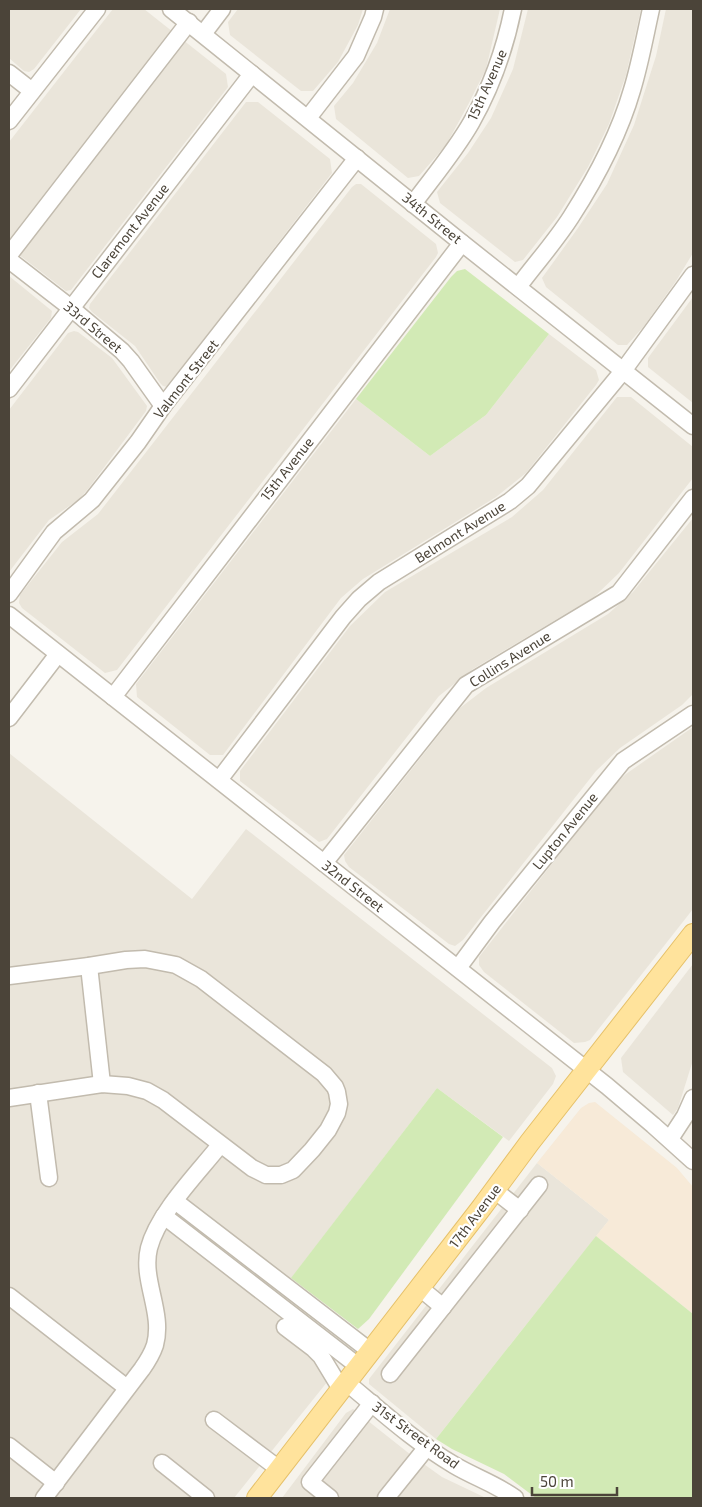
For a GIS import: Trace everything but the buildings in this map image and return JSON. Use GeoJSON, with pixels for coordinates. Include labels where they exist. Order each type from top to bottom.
{"type":"FeatureCollection","features":[{"type":"Feature","properties":{"kind":"main road","name":"17th Avenue"},"geometry":{"type":"LineString","coordinates":[[257,1498],[693,934]]}},
{"type":"Feature","properties":{"kind":"street"},"geometry":{"type":"LineString","coordinates":[[9,121],[97,9]]}},
{"type":"Feature","properties":{"kind":"street","name":"34th Street"},"geometry":{"type":"LineString","coordinates":[[171,9],[693,426]]}},
{"type":"Feature","properties":{"kind":"street"},"geometry":{"type":"LineString","coordinates":[[203,34],[222,9]]}},
{"type":"Feature","properties":{"kind":"street"},"geometry":{"type":"LineString","coordinates":[[308,118],[356,56],[375,9]]}},
{"type":"Feature","properties":{"kind":"street","name":"15th Avenue"},"geometry":{"type":"LineString","coordinates":[[413,204],[450,155],[488,90],[508,37],[513,9]]}},
{"type":"Feature","properties":{"kind":"street"},"geometry":{"type":"LineString","coordinates":[[518,287],[570,220],[590,186],[615,134],[631,92],[650,9]]}},
{"type":"Feature","properties":{"kind":"street"},"geometry":{"type":"LineString","coordinates":[[9,255],[188,22]]}},
{"type":"Feature","properties":{"kind":"street"},"geometry":{"type":"LineString","coordinates":[[9,73],[32,91]]}},
{"type":"Feature","properties":{"kind":"street","name":"Claremont Avenue"},"geometry":{"type":"LineString","coordinates":[[9,389],[252,74]]}},
{"type":"Feature","properties":{"kind":"street","name":"Valmont Street"},"geometry":{"type":"LineString","coordinates":[[9,594],[54,532],[92,500],[357,158]]}},
{"type":"Feature","properties":{"kind":"street","name":"15th Avenue"},"geometry":{"type":"LineString","coordinates":[[113,697],[462,243]]}},
{"type":"Feature","properties":{"kind":"street","name":"33rd Street"},"geometry":{"type":"LineString","coordinates":[[9,260],[71,308],[122,351],[164,406]]}},
{"type":"Feature","properties":{"kind":"street","name":"Belmont Avenue"},"geometry":{"type":"LineString","coordinates":[[218,780],[343,617],[359,599],[379,582],[510,501],[528,486],[623,371],[693,275]]}},
{"type":"Feature","properties":{"kind":"street","name":"Collins Avenue"},"geometry":{"type":"LineString","coordinates":[[324,863],[466,685],[619,593],[693,498]]}},
{"type":"Feature","properties":{"kind":"street","name":"32nd Street"},"geometry":{"type":"LineString","coordinates":[[9,615],[586,1070],[670,1139],[693,1161]]}},
{"type":"Feature","properties":{"kind":"street"},"geometry":{"type":"LineString","coordinates":[[9,718],[58,654]]}},
{"type":"Feature","properties":{"kind":"street","name":"Lupton Avenue"},"geometry":{"type":"LineString","coordinates":[[458,968],[492,922],[622,761],[693,714]]}},
{"type":"Feature","properties":{"kind":"street"},"geometry":{"type":"LineString","coordinates":[[9,976],[126,960],[145,959],[165,962],[190,972],[201,979],[324,1074],[337,1092],[339,1104],[337,1113],[328,1130],[293,1170],[281,1175],[266,1175],[240,1161],[157,1096],[146,1091],[128,1086],[102,1084],[9,1098]]}},
{"type":"Feature","properties":{"kind":"street"},"geometry":{"type":"LineString","coordinates":[[89,966],[102,1084]]}},
{"type":"Feature","properties":{"kind":"street"},"geometry":{"type":"LineString","coordinates":[[38,1093],[49,1178]]}},
{"type":"Feature","properties":{"kind":"street"},"geometry":{"type":"LineString","coordinates":[[670,1139],[685,1116],[693,1098]]}},
{"type":"Feature","properties":{"kind":"street"},"geometry":{"type":"LineString","coordinates":[[44,1498],[142,1369],[154,1346],[158,1328],[148,1269],[149,1249],[157,1227],[164,1216],[220,1145]]}},
{"type":"Feature","properties":{"kind":"street"},"geometry":{"type":"LineString","coordinates":[[390,1374],[539,1185]]}},
{"type":"Feature","properties":{"kind":"street"},"geometry":{"type":"LineString","coordinates":[[494,1190],[520,1210]]}},
{"type":"Feature","properties":{"kind":"street"},"geometry":{"type":"LineString","coordinates":[[176,1201],[364,1359]]}},
{"type":"Feature","properties":{"kind":"street"},"geometry":{"type":"LineString","coordinates":[[164,1216],[364,1359]]}},
{"type":"Feature","properties":{"kind":"street"},"geometry":{"type":"LineString","coordinates":[[420,1288],[443,1306]]}},
{"type":"Feature","properties":{"kind":"street"},"geometry":{"type":"LineString","coordinates":[[9,1296],[127,1388]]}},
{"type":"Feature","properties":{"kind":"street","name":"31st Street Road"},"geometry":{"type":"LineString","coordinates":[[285,1328],[314,1349],[343,1386],[372,1403],[427,1447],[454,1465],[515,1498]]}},
{"type":"Feature","properties":{"kind":"street"},"geometry":{"type":"LineString","coordinates":[[330,1498],[310,1482],[372,1403]]}},
{"type":"Feature","properties":{"kind":"street"},"geometry":{"type":"LineString","coordinates":[[214,1420],[279,1469]]}},
{"type":"Feature","properties":{"kind":"street"},"geometry":{"type":"LineString","coordinates":[[9,1446],[56,1483]]}},
{"type":"Feature","properties":{"kind":"street"},"geometry":{"type":"LineString","coordinates":[[386,1498],[427,1447]]}},
{"type":"Feature","properties":{"kind":"street"},"geometry":{"type":"LineString","coordinates":[[162,1463],[206,1498]]}},
{"type":"Feature","properties":{"kind":"shaded area"},"geometry":{"type":"Polygon","coordinates":[[[9,9],[81,9],[34,69],[29,72],[24,71],[9,58],[9,9]]]}},
{"type":"Feature","properties":{"kind":"shaded area"},"geometry":{"type":"Polygon","coordinates":[[[113,9],[144,9],[226,74],[228,87],[71,290],[66,291],[9,247],[9,142],[113,9]]]}},
{"type":"Feature","properties":{"kind":"shaded area"},"geometry":{"type":"Polygon","coordinates":[[[238,9],[363,9],[358,25],[338,62],[313,91],[301,91],[230,35],[228,22],[238,9]]]}},
{"type":"Feature","properties":{"kind":"shaded area"},"geometry":{"type":"Polygon","coordinates":[[[390,9],[500,9],[486,69],[469,103],[446,145],[419,176],[408,178],[336,119],[334,106],[353,83],[377,43],[390,9]]]}},
{"type":"Feature","properties":{"kind":"shaded area"},"geometry":{"type":"Polygon","coordinates":[[[528,9],[641,9],[626,75],[609,124],[588,167],[557,217],[523,260],[515,262],[440,203],[437,192],[468,153],[491,118],[513,69],[528,9]]]}},
{"type":"Feature","properties":{"kind":"shaded area"},"geometry":{"type":"Polygon","coordinates":[[[666,9],[693,9],[693,253],[644,326],[627,345],[618,345],[546,287],[542,278],[607,184],[634,125],[656,56],[666,9]]]}},
{"type":"Feature","properties":{"kind":"shaded area"},"geometry":{"type":"Polygon","coordinates":[[[246,102],[258,102],[330,159],[332,173],[167,387],[163,386],[135,346],[92,312],[89,308],[90,304],[246,102]]]}},
{"type":"Feature","properties":{"kind":"shaded area"},"geometry":{"type":"Polygon","coordinates":[[[356,184],[361,184],[436,244],[438,253],[436,257],[117,670],[105,673],[22,608],[19,603],[20,595],[62,542],[98,514],[356,184]]]}},
{"type":"Feature","properties":{"kind":"shaded area"},"geometry":{"type":"Polygon","coordinates":[[[9,276],[52,311],[51,318],[9,371],[9,276]]]}},
{"type":"Feature","properties":{"kind":"shaded area"},"geometry":{"type":"Polygon","coordinates":[[[693,297],[693,403],[648,367],[648,358],[693,297]]]}},
{"type":"Feature","properties":{"kind":"shaded area"},"geometry":{"type":"Polygon","coordinates":[[[78,332],[112,358],[147,406],[146,411],[88,489],[78,500],[49,520],[9,572],[9,410],[68,333],[78,332]]]}},
{"type":"Feature","properties":{"kind":"shaded area"},"geometry":{"type":"Polygon","coordinates":[[[549,334],[596,370],[599,380],[596,385],[526,473],[496,497],[363,579],[341,598],[223,755],[210,755],[137,697],[136,684],[356,399],[430,456],[486,415],[549,334]]]}},
{"type":"Feature","properties":{"kind":"shaded area"},"geometry":{"type":"Polygon","coordinates":[[[617,397],[631,397],[693,447],[693,478],[619,573],[594,597],[473,669],[439,696],[327,839],[319,842],[240,781],[240,771],[350,626],[385,592],[512,517],[543,490],[617,397]]]}},
{"type":"Feature","properties":{"kind":"shaded area"},"geometry":{"type":"Polygon","coordinates":[[[693,518],[693,694],[682,705],[620,748],[596,771],[463,940],[455,946],[449,944],[349,867],[344,855],[460,708],[486,688],[608,614],[633,592],[693,518]]]}},
{"type":"Feature","properties":{"kind":"shaded area"},"geometry":{"type":"Polygon","coordinates":[[[693,727],[693,909],[590,1040],[574,1043],[484,972],[479,965],[479,957],[613,786],[626,774],[693,727]]]}},
{"type":"Feature","properties":{"kind":"shaded area"},"geometry":{"type":"Polygon","coordinates":[[[9,753],[192,899],[246,829],[552,1068],[556,1076],[553,1084],[509,1141],[437,1088],[270,1306],[325,1351],[336,1371],[234,1498],[9,1498],[9,753]]]}},
{"type":"Feature","properties":{"kind":"shaded area"},"geometry":{"type":"Polygon","coordinates":[[[693,964],[693,1060],[678,1108],[673,1115],[623,1072],[621,1058],[693,964]]]}},
{"type":"Feature","properties":{"kind":"shaded area"},"geometry":{"type":"Polygon","coordinates":[[[595,1102],[677,1168],[693,1187],[693,1314],[596,1236],[609,1220],[537,1163],[581,1108],[595,1102]]]}},
{"type":"Feature","properties":{"kind":"shaded area"},"geometry":{"type":"Polygon","coordinates":[[[537,1163],[609,1220],[436,1439],[369,1384],[369,1379],[537,1163]]]}},
{"type":"Feature","properties":{"kind":"shaded area"},"geometry":{"type":"Polygon","coordinates":[[[353,1409],[442,1477],[486,1498],[282,1498],[346,1413],[353,1409]]]}},
{"type":"Feature","properties":{"kind":"green space"},"geometry":{"type":"Polygon","coordinates":[[[465,269],[549,334],[486,415],[430,456],[356,399],[451,277],[457,271],[465,269]]]}},
{"type":"Feature","properties":{"kind":"green space"},"geometry":{"type":"Polygon","coordinates":[[[437,1088],[503,1137],[369,1319],[358,1329],[291,1278],[437,1088]]]}},
{"type":"Feature","properties":{"kind":"green space"},"geometry":{"type":"Polygon","coordinates":[[[596,1236],[693,1314],[693,1498],[536,1498],[504,1474],[452,1449],[436,1439],[596,1236]]]}}]}
